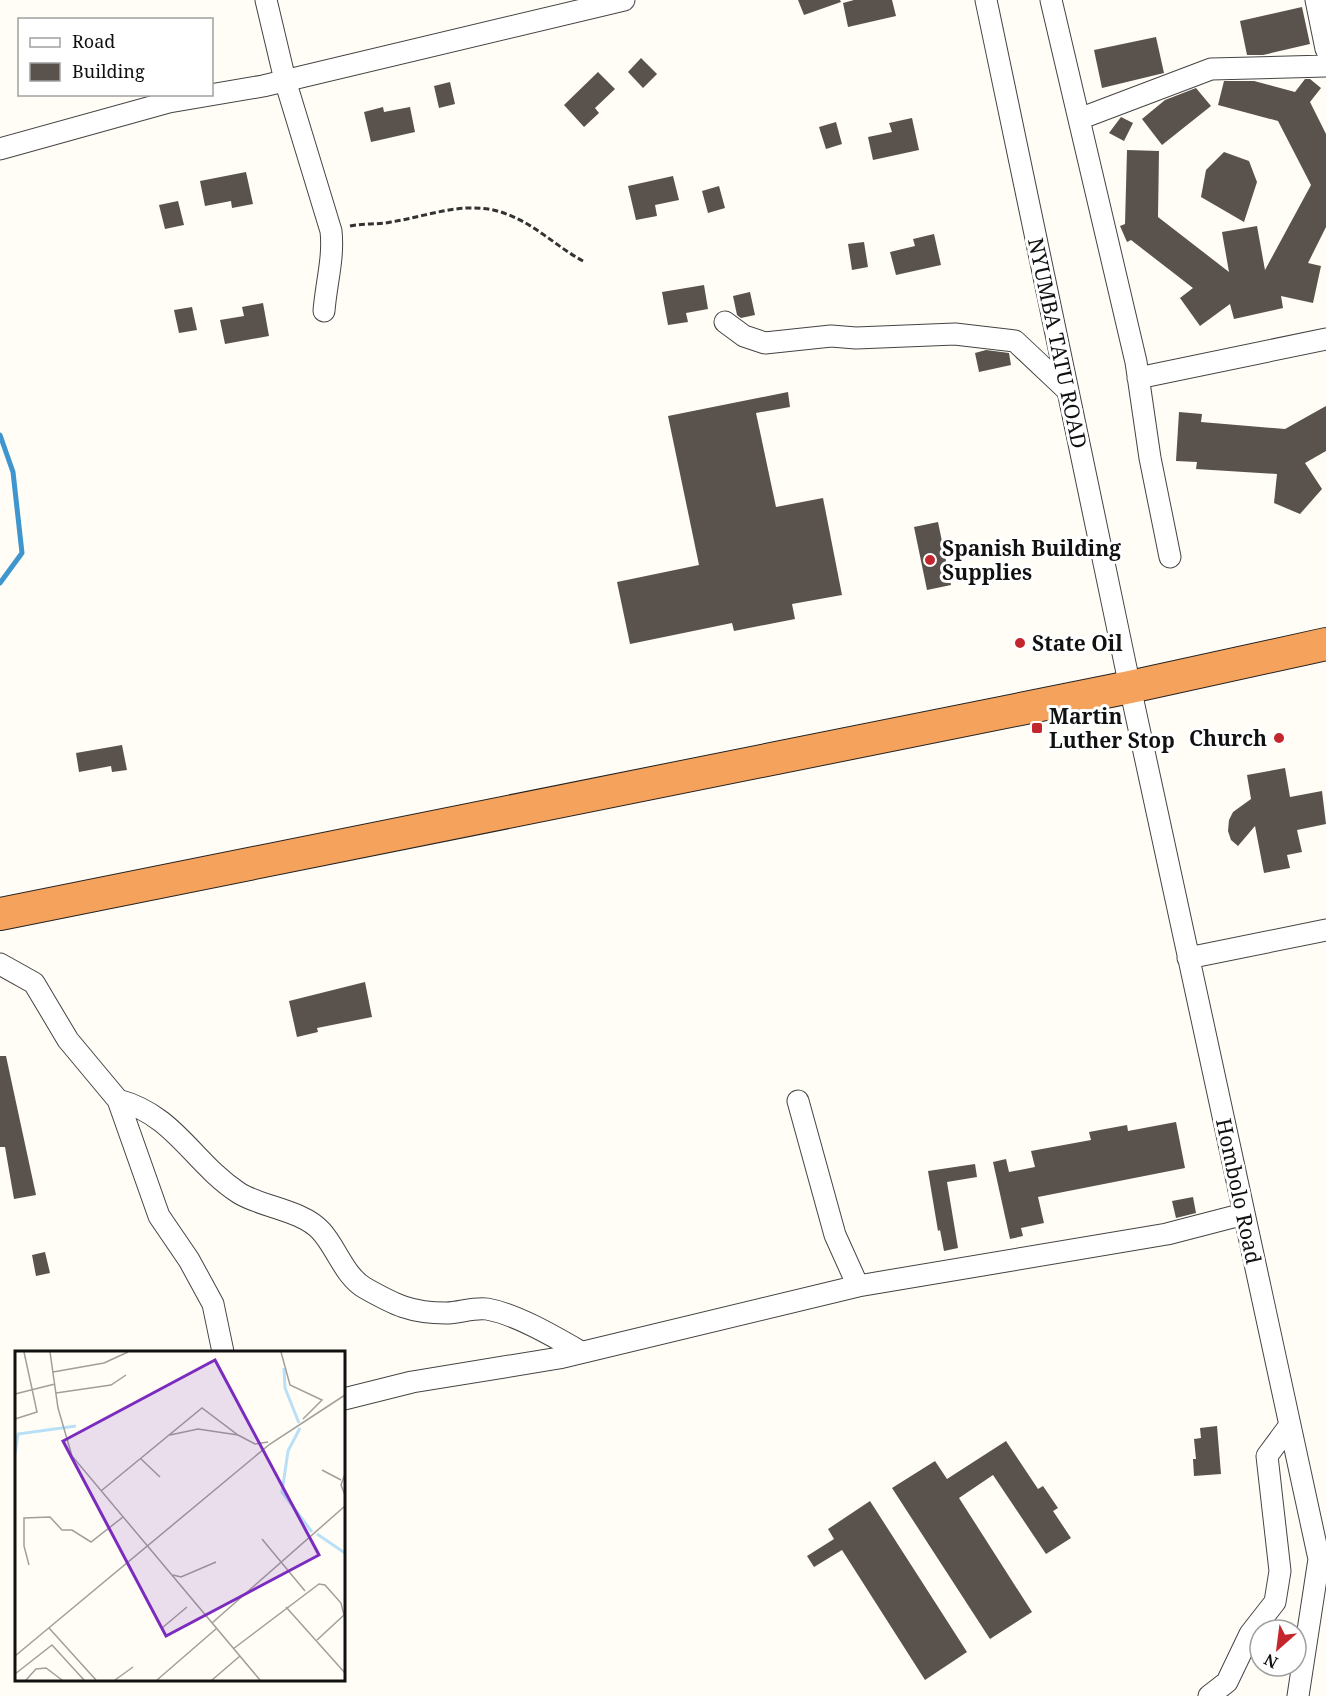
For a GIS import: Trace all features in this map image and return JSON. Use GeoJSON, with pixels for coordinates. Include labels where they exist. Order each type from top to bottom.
{"type":"FeatureCollection","features":[{"type":"Feature","properties":{"kind":"highway"},"geometry":{"type":"LineString","coordinates":[[0,914],[1130,687],[1326,644]]}},
{"type":"Feature","properties":{"kind":"street"},"geometry":{"type":"LineString","coordinates":[[266,0],[285,81],[331,231],[333,250],[326,277],[324,311]]}},
{"type":"Feature","properties":{"kind":"street"},"geometry":{"type":"LineString","coordinates":[[213,94],[285,81],[624,0]]}},
{"type":"Feature","properties":{"kind":"street","name":"NYUMBA TATU ROAD"},"geometry":{"type":"LineString","coordinates":[[986,0],[1130,687]]}},
{"type":"Feature","properties":{"kind":"street"},"geometry":{"type":"LineString","coordinates":[[1051,0],[1138,378],[1170,557]]}},
{"type":"Feature","properties":{"kind":"street"},"geometry":{"type":"LineString","coordinates":[[1316,0],[1326,48]]}},
{"type":"Feature","properties":{"kind":"street"},"geometry":{"type":"LineString","coordinates":[[1080,119],[1211,69],[1326,66]]}},
{"type":"Feature","properties":{"kind":"street"},"geometry":{"type":"LineString","coordinates":[[0,149],[169,102],[202,96]]}},
{"type":"Feature","properties":{"kind":"street"},"geometry":{"type":"LineString","coordinates":[[725,322],[744,336],[765,343],[831,336],[856,338],[955,334],[1015,341],[1067,390]]}},
{"type":"Feature","properties":{"kind":"street"},"geometry":{"type":"LineString","coordinates":[[1138,378],[1326,339]]}},
{"type":"Feature","properties":{"kind":"street","name":"Hombolo Road"},"geometry":{"type":"LineString","coordinates":[[1130,687],[1319,1559],[1298,1696]]}},
{"type":"Feature","properties":{"kind":"street"},"geometry":{"type":"LineString","coordinates":[[1188,958],[1326,930]]}},
{"type":"Feature","properties":{"kind":"street"},"geometry":{"type":"LineString","coordinates":[[0,964],[33,983],[68,1040],[118,1100],[159,1216],[189,1260],[213,1304],[223,1351]]}},
{"type":"Feature","properties":{"kind":"street"},"geometry":{"type":"LineString","coordinates":[[118,1100],[135,1105],[169,1125],[203,1162],[240,1193],[277,1206],[320,1229],[362,1286],[407,1310],[446,1313],[486,1309],[543,1330],[581,1352]]}},
{"type":"Feature","properties":{"kind":"street"},"geometry":{"type":"LineString","coordinates":[[798,1101],[835,1235],[858,1286]]}},
{"type":"Feature","properties":{"kind":"street"},"geometry":{"type":"LineString","coordinates":[[345,1399],[412,1382],[581,1352],[858,1286],[1167,1234],[1244,1214]]}},
{"type":"Feature","properties":{"kind":"street"},"geometry":{"type":"LineString","coordinates":[[1209,1696],[1227,1682],[1250,1634],[1275,1602],[1280,1571],[1267,1456],[1290,1425]]}},
{"type":"Feature","properties":{"kind":"path"},"geometry":{"type":"LineString","coordinates":[[331,231],[362,223],[390,222],[453,208],[484,208],[507,214],[539,230],[583,261]]}},
{"type":"Feature","properties":{"kind":"building"},"geometry":{"type":"Polygon","coordinates":[[[798,0],[840,0],[841,2],[804,15],[798,0]]]}},
{"type":"Feature","properties":{"kind":"building"},"geometry":{"type":"Polygon","coordinates":[[[854,0],[892,0],[896,16],[848,27],[843,3],[854,0]]]}},
{"type":"Feature","properties":{"kind":"building"},"geometry":{"type":"Polygon","coordinates":[[[1302,7],[1310,44],[1263,55],[1247,55],[1240,21],[1302,7]]]}},
{"type":"Feature","properties":{"kind":"building"},"geometry":{"type":"Polygon","coordinates":[[[1156,37],[1164,73],[1102,88],[1094,50],[1156,37]]]}},
{"type":"Feature","properties":{"kind":"building"},"geometry":{"type":"Polygon","coordinates":[[[641,58],[657,74],[643,88],[628,72],[641,58]]]}},
{"type":"Feature","properties":{"kind":"building"},"geometry":{"type":"Polygon","coordinates":[[[598,72],[615,89],[595,108],[599,113],[584,127],[564,105],[598,72]]]}},
{"type":"Feature","properties":{"kind":"building"},"geometry":{"type":"Polygon","coordinates":[[[1305,79],[1310,79],[1321,88],[1310,102],[1326,134],[1326,227],[1308,263],[1321,266],[1313,303],[1281,296],[1283,308],[1234,319],[1230,304],[1200,326],[1180,298],[1193,288],[1131,240],[1127,242],[1120,226],[1125,224],[1127,150],[1159,151],[1158,217],[1229,272],[1222,232],[1257,226],[1265,270],[1311,185],[1278,121],[1218,105],[1224,81],[1254,81],[1295,92],[1305,79]]]}},
{"type":"Feature","properties":{"kind":"building"},"geometry":{"type":"Polygon","coordinates":[[[450,82],[455,104],[439,108],[434,86],[450,82]]]}},
{"type":"Feature","properties":{"kind":"building"},"geometry":{"type":"Polygon","coordinates":[[[1196,88],[1211,106],[1162,145],[1142,119],[1165,100],[1196,88]]]}},
{"type":"Feature","properties":{"kind":"building"},"geometry":{"type":"Polygon","coordinates":[[[383,107],[384,112],[410,107],[415,132],[371,142],[364,112],[383,107]]]}},
{"type":"Feature","properties":{"kind":"building"},"geometry":{"type":"Polygon","coordinates":[[[1121,117],[1133,123],[1124,141],[1109,133],[1121,117]]]}},
{"type":"Feature","properties":{"kind":"building"},"geometry":{"type":"Polygon","coordinates":[[[912,118],[919,150],[873,160],[868,137],[892,132],[889,123],[912,118]]]}},
{"type":"Feature","properties":{"kind":"building"},"geometry":{"type":"Polygon","coordinates":[[[836,122],[842,144],[826,149],[819,127],[836,122]]]}},
{"type":"Feature","properties":{"kind":"building"},"geometry":{"type":"Polygon","coordinates":[[[1224,152],[1249,161],[1257,182],[1244,222],[1201,197],[1206,170],[1224,152]]]}},
{"type":"Feature","properties":{"kind":"building"},"geometry":{"type":"Polygon","coordinates":[[[246,172],[253,204],[232,208],[231,201],[205,206],[200,181],[246,172]]]}},
{"type":"Feature","properties":{"kind":"building"},"geometry":{"type":"Polygon","coordinates":[[[673,176],[679,200],[655,205],[657,216],[636,220],[628,186],[673,176]]]}},
{"type":"Feature","properties":{"kind":"building"},"geometry":{"type":"Polygon","coordinates":[[[719,186],[725,208],[708,213],[702,191],[719,186]]]}},
{"type":"Feature","properties":{"kind":"building"},"geometry":{"type":"Polygon","coordinates":[[[178,201],[184,225],[165,229],[159,205],[178,201]]]}},
{"type":"Feature","properties":{"kind":"building"},"geometry":{"type":"Polygon","coordinates":[[[934,234],[941,265],[896,275],[890,252],[915,246],[913,239],[934,234]]]}},
{"type":"Feature","properties":{"kind":"building"},"geometry":{"type":"Polygon","coordinates":[[[864,242],[868,267],[852,270],[848,244],[864,242]]]}},
{"type":"Feature","properties":{"kind":"building"},"geometry":{"type":"Polygon","coordinates":[[[704,285],[708,309],[686,313],[688,322],[668,325],[662,292],[704,285]]]}},
{"type":"Feature","properties":{"kind":"building"},"geometry":{"type":"Polygon","coordinates":[[[750,292],[755,315],[741,318],[737,315],[733,296],[750,292]]]}},
{"type":"Feature","properties":{"kind":"building"},"geometry":{"type":"Polygon","coordinates":[[[263,303],[269,336],[225,344],[220,320],[244,316],[242,307],[263,303]]]}},
{"type":"Feature","properties":{"kind":"building"},"geometry":{"type":"Polygon","coordinates":[[[192,307],[197,330],[179,333],[174,310],[192,307]]]}},
{"type":"Feature","properties":{"kind":"building"},"geometry":{"type":"Polygon","coordinates":[[[986,350],[1009,353],[1011,365],[979,372],[975,353],[986,350]]]}},
{"type":"Feature","properties":{"kind":"building"},"geometry":{"type":"Polygon","coordinates":[[[788,392],[790,407],[756,413],[776,507],[823,498],[842,595],[792,604],[795,619],[734,631],[732,623],[630,644],[617,582],[699,565],[668,416],[788,392]]]}},
{"type":"Feature","properties":{"kind":"building"},"geometry":{"type":"Polygon","coordinates":[[[1326,406],[1326,451],[1305,463],[1322,489],[1300,514],[1274,503],[1277,474],[1196,469],[1197,462],[1176,461],[1179,412],[1202,414],[1201,422],[1285,429],[1326,406]]]}},
{"type":"Feature","properties":{"kind":"building"},"geometry":{"type":"Polygon","coordinates":[[[938,522],[951,585],[927,590],[914,527],[938,522]]]}},
{"type":"Feature","properties":{"kind":"building"},"geometry":{"type":"Polygon","coordinates":[[[122,745],[127,770],[112,772],[111,766],[79,772],[76,753],[122,745]]]}},
{"type":"Feature","properties":{"kind":"building"},"geometry":{"type":"Polygon","coordinates":[[[1285,768],[1290,797],[1322,791],[1326,824],[1297,830],[1302,852],[1287,855],[1290,868],[1264,873],[1255,826],[1238,846],[1231,840],[1228,831],[1229,820],[1233,812],[1251,799],[1247,775],[1285,768]]]}},
{"type":"Feature","properties":{"kind":"building"},"geometry":{"type":"Polygon","coordinates":[[[365,982],[372,1017],[317,1028],[318,1032],[297,1037],[289,1001],[365,982]]]}},
{"type":"Feature","properties":{"kind":"building"},"geometry":{"type":"Polygon","coordinates":[[[0,1056],[6,1056],[36,1195],[14,1199],[5,1147],[0,1147],[0,1056]]]}},
{"type":"Feature","properties":{"kind":"building"},"geometry":{"type":"Polygon","coordinates":[[[1176,1122],[1185,1168],[1038,1197],[1044,1223],[1021,1228],[1023,1236],[1010,1239],[993,1162],[1006,1159],[1009,1172],[1035,1167],[1031,1151],[1091,1140],[1089,1132],[1127,1125],[1128,1131],[1176,1122]]]}},
{"type":"Feature","properties":{"kind":"building"},"geometry":{"type":"Polygon","coordinates":[[[975,1164],[977,1177],[947,1182],[958,1248],[944,1251],[940,1230],[938,1231],[928,1171],[975,1164]]]}},
{"type":"Feature","properties":{"kind":"building"},"geometry":{"type":"Polygon","coordinates":[[[1193,1197],[1196,1213],[1176,1218],[1172,1201],[1193,1197]]]}},
{"type":"Feature","properties":{"kind":"building"},"geometry":{"type":"Polygon","coordinates":[[[45,1252],[50,1273],[36,1276],[32,1255],[45,1252]]]}},
{"type":"Feature","properties":{"kind":"building"},"geometry":{"type":"Polygon","coordinates":[[[1217,1426],[1221,1474],[1194,1476],[1193,1459],[1196,1459],[1194,1439],[1201,1438],[1200,1428],[1217,1426]]]}},
{"type":"Feature","properties":{"kind":"building"},"geometry":{"type":"Polygon","coordinates":[[[1006,1441],[1038,1489],[1043,1486],[1058,1508],[1053,1511],[1071,1538],[1046,1554],[993,1475],[959,1498],[1032,1612],[990,1639],[892,1488],[935,1461],[947,1479],[1006,1441]]]}},
{"type":"Feature","properties":{"kind":"building"},"geometry":{"type":"Polygon","coordinates":[[[870,1501],[967,1652],[925,1680],[842,1550],[814,1567],[807,1556],[834,1539],[828,1529],[870,1501]]]}},
{"type":"Feature","properties":{"kind":"waterway"},"geometry":{"type":"LineString","coordinates":[[0,435],[13,472],[22,553],[0,583]]}},
{"type":"Feature","properties":{"kind":"place","name":"Spanish Building Supplies"},"geometry":{"type":"Point","coordinates":[930,560]}},
{"type":"Feature","properties":{"kind":"place","name":"State Oil"},"geometry":{"type":"Point","coordinates":[1020,643]}},
{"type":"Feature","properties":{"kind":"place","name":"Martin Luther Stop"},"geometry":{"type":"Point","coordinates":[1037,728]}},
{"type":"Feature","properties":{"kind":"place","name":"Church"},"geometry":{"type":"Point","coordinates":[1279,738]}}]}
